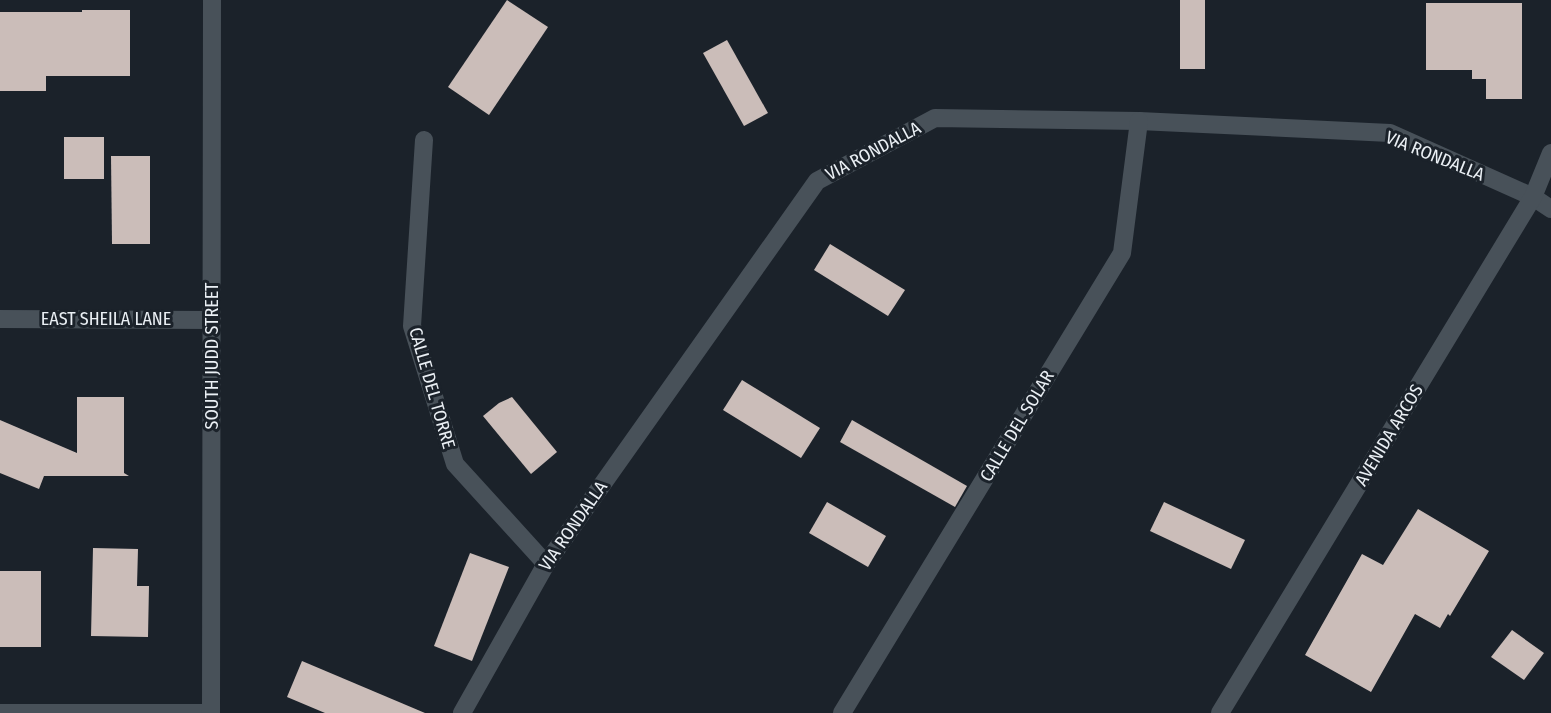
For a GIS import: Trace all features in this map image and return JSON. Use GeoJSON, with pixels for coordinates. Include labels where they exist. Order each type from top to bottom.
{"type":"FeatureCollection","features":[{"type":"Feature","properties":{"kind":"street","name":"SOUTH JUDD STREET"},"geometry":{"type":"LineString","coordinates":[[212,0],[212,713]]}},
{"type":"Feature","properties":{"kind":"street","name":"VIA RONDALLA"},"geometry":{"type":"LineString","coordinates":[[462,713],[546,564],[817,181],[935,118],[1140,120],[1390,134],[1533,197],[1551,208]]}},
{"type":"Feature","properties":{"kind":"street","name":"CALLE DEL SOLAR"},"geometry":{"type":"LineString","coordinates":[[842,713],[1122,253],[1140,120]]}},
{"type":"Feature","properties":{"kind":"street","name":"CALLE DEL TORRE"},"geometry":{"type":"LineString","coordinates":[[424,140],[412,326],[454,464],[546,564]]}},
{"type":"Feature","properties":{"kind":"street","name":"AVENIDA ARCOS"},"geometry":{"type":"LineString","coordinates":[[1220,713],[1533,197],[1551,153]]}},
{"type":"Feature","properties":{"kind":"street","name":"EAST SHEILA LANE"},"geometry":{"type":"LineString","coordinates":[[0,319],[212,320]]}},
{"type":"Feature","properties":{"kind":"street"},"geometry":{"type":"LineString","coordinates":[[0,713],[212,713]]}},
{"type":"Feature","properties":{"kind":"building"},"geometry":{"type":"Polygon","coordinates":[[[507,0],[548,27],[489,115],[448,87],[507,0]]]}},
{"type":"Feature","properties":{"kind":"building"},"geometry":{"type":"Polygon","coordinates":[[[1180,0],[1205,0],[1205,69],[1180,69],[1180,0]]]}},
{"type":"Feature","properties":{"kind":"building"},"geometry":{"type":"Polygon","coordinates":[[[1426,3],[1522,3],[1522,99],[1486,99],[1486,79],[1472,79],[1472,70],[1426,70],[1426,3]]]}},
{"type":"Feature","properties":{"kind":"building"},"geometry":{"type":"Polygon","coordinates":[[[82,10],[130,10],[130,76],[46,76],[46,91],[0,91],[0,12],[82,12],[82,10]]]}},
{"type":"Feature","properties":{"kind":"building"},"geometry":{"type":"Polygon","coordinates":[[[727,40],[768,113],[744,126],[703,53],[727,40]]]}},
{"type":"Feature","properties":{"kind":"building"},"geometry":{"type":"Polygon","coordinates":[[[64,137],[104,137],[104,179],[64,179],[64,137]]]}},
{"type":"Feature","properties":{"kind":"building"},"geometry":{"type":"Polygon","coordinates":[[[111,156],[150,156],[150,244],[112,244],[111,156]]]}},
{"type":"Feature","properties":{"kind":"building"},"geometry":{"type":"Polygon","coordinates":[[[830,244],[905,290],[888,316],[814,270],[830,244]]]}},
{"type":"Feature","properties":{"kind":"building"},"geometry":{"type":"Polygon","coordinates":[[[742,380],[820,428],[801,458],[723,410],[742,380]]]}},
{"type":"Feature","properties":{"kind":"building"},"geometry":{"type":"Polygon","coordinates":[[[77,397],[124,397],[124,473],[129,476],[44,476],[39,489],[0,473],[0,420],[77,453],[77,397]]]}},
{"type":"Feature","properties":{"kind":"building"},"geometry":{"type":"Polygon","coordinates":[[[512,397],[557,452],[531,474],[483,416],[499,403],[512,397]]]}},
{"type":"Feature","properties":{"kind":"building"},"geometry":{"type":"Polygon","coordinates":[[[852,420],[967,486],[955,507],[840,442],[852,420]]]}},
{"type":"Feature","properties":{"kind":"building"},"geometry":{"type":"Polygon","coordinates":[[[827,502],[886,536],[868,567],[809,533],[827,502]]]}},
{"type":"Feature","properties":{"kind":"building"},"geometry":{"type":"Polygon","coordinates":[[[1164,502],[1245,540],[1231,569],[1150,531],[1164,502]]]}},
{"type":"Feature","properties":{"kind":"building"},"geometry":{"type":"Polygon","coordinates":[[[1418,509],[1489,551],[1450,616],[1448,614],[1440,628],[1415,614],[1371,692],[1305,655],[1362,554],[1383,565],[1418,509]]]}},
{"type":"Feature","properties":{"kind":"building"},"geometry":{"type":"Polygon","coordinates":[[[93,548],[138,549],[137,586],[149,586],[148,637],[91,636],[93,548]]]}},
{"type":"Feature","properties":{"kind":"building"},"geometry":{"type":"Polygon","coordinates":[[[470,553],[509,567],[472,661],[434,646],[470,553]]]}},
{"type":"Feature","properties":{"kind":"building"},"geometry":{"type":"Polygon","coordinates":[[[0,571],[41,571],[41,647],[0,647],[0,571]]]}},
{"type":"Feature","properties":{"kind":"building"},"geometry":{"type":"Polygon","coordinates":[[[1512,630],[1544,653],[1524,680],[1491,657],[1512,630]]]}},
{"type":"Feature","properties":{"kind":"building"},"geometry":{"type":"Polygon","coordinates":[[[302,661],[425,713],[325,713],[287,697],[302,661]]]}}]}
